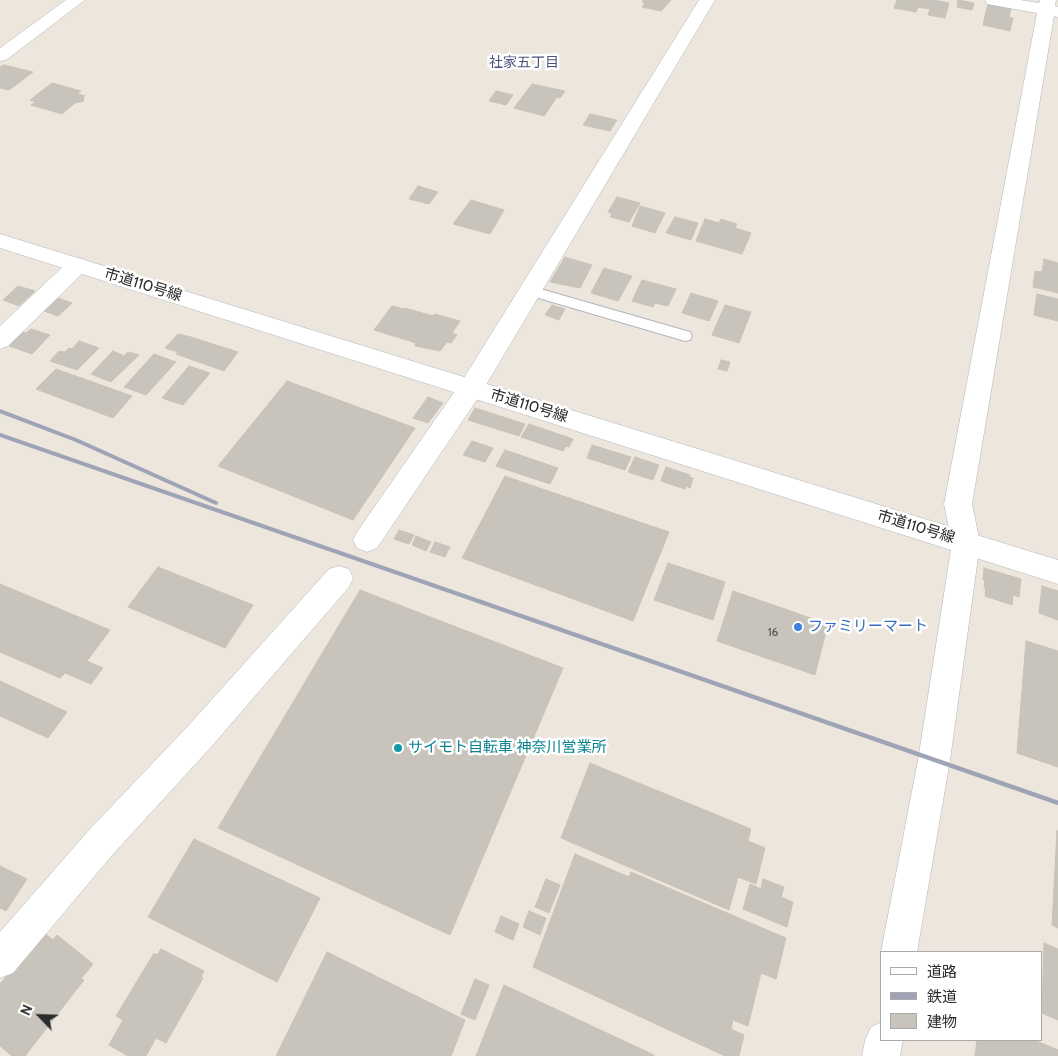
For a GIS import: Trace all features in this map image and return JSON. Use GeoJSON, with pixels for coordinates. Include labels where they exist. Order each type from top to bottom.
{"type":"FeatureCollection","features":[{"type":"Feature","properties":{"kind":"street"},"geometry":{"type":"LineString","coordinates":[[0,56],[77,0]]}},
{"type":"Feature","properties":{"kind":"street"},"geometry":{"type":"LineString","coordinates":[[367,540],[471,388],[707,0]]}},
{"type":"Feature","properties":{"kind":"street"},"geometry":{"type":"LineString","coordinates":[[900,951],[934,760],[966,543],[958,504],[1051,7],[993,0]]}},
{"type":"Feature","properties":{"kind":"street","name":"市道110号線"},"geometry":{"type":"LineString","coordinates":[[0,241],[1058,572]]}},
{"type":"Feature","properties":{"kind":"street"},"geometry":{"type":"LineString","coordinates":[[0,340],[78,265]]}},
{"type":"Feature","properties":{"kind":"street"},"geometry":{"type":"LineString","coordinates":[[0,960],[102,841],[200,736],[339,578]]}},
{"type":"Feature","properties":{"kind":"street"},"geometry":{"type":"LineString","coordinates":[[881,1056],[884,1041]]}},
{"type":"Feature","properties":{"kind":"lane"},"geometry":{"type":"LineString","coordinates":[[530,291],[685,336]]}},
{"type":"Feature","properties":{"kind":"building"},"geometry":{"type":"Polygon","coordinates":[[[644,0],[671,0],[661,11],[642,7],[645,3],[642,2],[644,0]]]}},
{"type":"Feature","properties":{"kind":"building"},"geometry":{"type":"Polygon","coordinates":[[[897,0],[934,0],[949,3],[945,18],[928,15],[930,9],[918,7],[916,12],[894,8],[897,0]]]}},
{"type":"Feature","properties":{"kind":"building"},"geometry":{"type":"Polygon","coordinates":[[[958,0],[974,3],[972,10],[957,7],[958,0]]]}},
{"type":"Feature","properties":{"kind":"building"},"geometry":{"type":"Polygon","coordinates":[[[988,4],[1011,8],[1009,17],[1013,18],[1010,31],[983,25],[988,4]]]}},
{"type":"Feature","properties":{"kind":"building"},"geometry":{"type":"Polygon","coordinates":[[[4,65],[33,72],[9,90],[0,88],[0,67],[4,65]]]}},
{"type":"Feature","properties":{"kind":"building"},"geometry":{"type":"Polygon","coordinates":[[[52,83],[81,91],[77,94],[85,96],[83,97],[84,101],[75,103],[62,114],[31,105],[36,102],[30,100],[52,83]]]}},
{"type":"Feature","properties":{"kind":"building"},"geometry":{"type":"Polygon","coordinates":[[[532,84],[565,91],[560,98],[557,97],[544,116],[514,108],[532,84]]]}},
{"type":"Feature","properties":{"kind":"building"},"geometry":{"type":"Polygon","coordinates":[[[496,91],[513,95],[506,105],[489,101],[496,91]]]}},
{"type":"Feature","properties":{"kind":"building"},"geometry":{"type":"Polygon","coordinates":[[[590,114],[617,120],[610,131],[583,125],[590,114]]]}},
{"type":"Feature","properties":{"kind":"building"},"geometry":{"type":"Polygon","coordinates":[[[418,186],[438,192],[429,204],[409,199],[418,186]]]}},
{"type":"Feature","properties":{"kind":"building"},"geometry":{"type":"Polygon","coordinates":[[[617,197],[640,203],[629,222],[610,217],[612,214],[608,212],[617,197]]]}},
{"type":"Feature","properties":{"kind":"building"},"geometry":{"type":"Polygon","coordinates":[[[471,200],[504,210],[490,234],[453,224],[471,200]]]}},
{"type":"Feature","properties":{"kind":"building"},"geometry":{"type":"Polygon","coordinates":[[[640,206],[665,213],[655,233],[632,226],[640,206]]]}},
{"type":"Feature","properties":{"kind":"building"},"geometry":{"type":"Polygon","coordinates":[[[675,217],[698,223],[691,240],[666,233],[675,217]]]}},
{"type":"Feature","properties":{"kind":"building"},"geometry":{"type":"Polygon","coordinates":[[[705,219],[719,223],[721,219],[737,224],[735,228],[751,233],[742,254],[696,241],[705,219]]]}},
{"type":"Feature","properties":{"kind":"building"},"geometry":{"type":"Polygon","coordinates":[[[565,257],[592,265],[580,288],[550,282],[565,257]]]}},
{"type":"Feature","properties":{"kind":"building"},"geometry":{"type":"Polygon","coordinates":[[[1044,259],[1058,263],[1058,293],[1033,287],[1035,271],[1042,272],[1044,259]]]}},
{"type":"Feature","properties":{"kind":"building"},"geometry":{"type":"Polygon","coordinates":[[[604,268],[632,276],[618,301],[591,293],[604,268]]]}},
{"type":"Feature","properties":{"kind":"building"},"geometry":{"type":"Polygon","coordinates":[[[642,280],[676,289],[668,306],[655,303],[653,307],[632,301],[642,280]]]}},
{"type":"Feature","properties":{"kind":"building"},"geometry":{"type":"Polygon","coordinates":[[[18,286],[35,291],[19,306],[3,300],[18,286]]]}},
{"type":"Feature","properties":{"kind":"building"},"geometry":{"type":"Polygon","coordinates":[[[691,293],[718,301],[709,321],[682,313],[691,293]]]}},
{"type":"Feature","properties":{"kind":"building"},"geometry":{"type":"Polygon","coordinates":[[[1037,294],[1058,299],[1058,321],[1034,315],[1037,294]]]}},
{"type":"Feature","properties":{"kind":"building"},"geometry":{"type":"Polygon","coordinates":[[[58,298],[72,303],[58,316],[44,311],[58,298]]]}},
{"type":"Feature","properties":{"kind":"building"},"geometry":{"type":"Polygon","coordinates":[[[552,305],[565,309],[559,320],[545,315],[552,305]]]}},
{"type":"Feature","properties":{"kind":"building"},"geometry":{"type":"Polygon","coordinates":[[[725,305],[751,312],[739,343],[712,335],[725,305]]]}},
{"type":"Feature","properties":{"kind":"building"},"geometry":{"type":"Polygon","coordinates":[[[392,306],[460,321],[452,333],[457,335],[451,343],[447,342],[440,351],[415,346],[416,343],[374,330],[392,306]]]}},
{"type":"Feature","properties":{"kind":"building"},"geometry":{"type":"Polygon","coordinates":[[[31,329],[50,335],[32,354],[9,346],[23,332],[26,333],[31,329]]]}},
{"type":"Feature","properties":{"kind":"building"},"geometry":{"type":"Polygon","coordinates":[[[178,334],[238,352],[224,371],[176,354],[178,352],[165,348],[178,334]]]}},
{"type":"Feature","properties":{"kind":"building"},"geometry":{"type":"Polygon","coordinates":[[[79,341],[99,348],[77,370],[50,361],[59,351],[65,352],[69,348],[72,349],[79,341]]]}},
{"type":"Feature","properties":{"kind":"building"},"geometry":{"type":"Polygon","coordinates":[[[113,351],[124,356],[128,352],[139,355],[111,382],[91,374],[113,351]]]}},
{"type":"Feature","properties":{"kind":"building"},"geometry":{"type":"Polygon","coordinates":[[[154,354],[176,362],[146,395],[124,387],[154,354]]]}},
{"type":"Feature","properties":{"kind":"building"},"geometry":{"type":"Polygon","coordinates":[[[721,360],[730,362],[727,371],[718,369],[721,360]]]}},
{"type":"Feature","properties":{"kind":"building"},"geometry":{"type":"Polygon","coordinates":[[[189,366],[210,373],[183,405],[162,398],[189,366]]]}},
{"type":"Feature","properties":{"kind":"building"},"geometry":{"type":"Polygon","coordinates":[[[56,369],[132,396],[113,418],[36,389],[56,369]]]}},
{"type":"Feature","properties":{"kind":"building"},"geometry":{"type":"Polygon","coordinates":[[[287,381],[415,428],[353,520],[218,466],[287,381]]]}},
{"type":"Feature","properties":{"kind":"building"},"geometry":{"type":"Polygon","coordinates":[[[428,397],[443,403],[428,423],[413,418],[428,397]]]}},
{"type":"Feature","properties":{"kind":"building"},"geometry":{"type":"Polygon","coordinates":[[[475,408],[525,424],[519,436],[468,420],[475,408]]]}},
{"type":"Feature","properties":{"kind":"building"},"geometry":{"type":"Polygon","coordinates":[[[529,424],[573,439],[569,447],[566,446],[563,451],[521,437],[529,424]]]}},
{"type":"Feature","properties":{"kind":"building"},"geometry":{"type":"Polygon","coordinates":[[[472,441],[493,448],[485,462],[463,455],[472,441]]]}},
{"type":"Feature","properties":{"kind":"building"},"geometry":{"type":"Polygon","coordinates":[[[592,445],[631,457],[625,470],[587,458],[592,445]]]}},
{"type":"Feature","properties":{"kind":"building"},"geometry":{"type":"Polygon","coordinates":[[[505,450],[558,468],[550,484],[496,466],[505,450]]]}},
{"type":"Feature","properties":{"kind":"building"},"geometry":{"type":"Polygon","coordinates":[[[635,457],[659,465],[653,480],[628,472],[635,457]]]}},
{"type":"Feature","properties":{"kind":"building"},"geometry":{"type":"Polygon","coordinates":[[[666,467],[690,475],[689,477],[693,478],[690,488],[686,486],[685,489],[661,481],[666,467]]]}},
{"type":"Feature","properties":{"kind":"building"},"geometry":{"type":"Polygon","coordinates":[[[505,476],[516,480],[473,562],[462,558],[505,476]]]}},
{"type":"Feature","properties":{"kind":"building"},"geometry":{"type":"Polygon","coordinates":[[[516,480],[669,532],[633,621],[473,562],[516,480]]]}},
{"type":"Feature","properties":{"kind":"building"},"geometry":{"type":"Polygon","coordinates":[[[399,530],[414,535],[409,544],[394,539],[399,530]]]}},
{"type":"Feature","properties":{"kind":"building"},"geometry":{"type":"Polygon","coordinates":[[[416,536],[431,542],[426,551],[412,545],[416,536]]]}},
{"type":"Feature","properties":{"kind":"building"},"geometry":{"type":"Polygon","coordinates":[[[435,542],[450,547],[445,557],[430,552],[435,542]]]}},
{"type":"Feature","properties":{"kind":"building"},"geometry":{"type":"Polygon","coordinates":[[[668,563],[725,582],[713,620],[654,600],[668,563]]]}},
{"type":"Feature","properties":{"kind":"building"},"geometry":{"type":"Polygon","coordinates":[[[158,567],[253,605],[225,648],[128,607],[158,567]]]}},
{"type":"Feature","properties":{"kind":"building"},"geometry":{"type":"Polygon","coordinates":[[[984,568],[1021,579],[1019,597],[1013,595],[1012,605],[985,596],[984,568]]]}},
{"type":"Feature","properties":{"kind":"building"},"geometry":{"type":"Polygon","coordinates":[[[0,584],[110,630],[87,661],[103,668],[91,684],[65,673],[60,678],[0,652],[0,584]]]}},
{"type":"Feature","properties":{"kind":"building"},"geometry":{"type":"Polygon","coordinates":[[[1042,586],[1058,591],[1058,620],[1039,613],[1042,586]]]}},
{"type":"Feature","properties":{"kind":"building","name":"サイモト自転車 神奈川営業所"},"geometry":{"type":"Polygon","coordinates":[[[360,590],[563,668],[450,935],[218,828],[360,590]]]}},
{"type":"Feature","properties":{"kind":"building"},"geometry":{"type":"Polygon","coordinates":[[[733,591],[828,624],[815,675],[717,641],[733,591]]]}},
{"type":"Feature","properties":{"kind":"building"},"geometry":{"type":"Polygon","coordinates":[[[1026,641],[1058,651],[1058,767],[1017,753],[1026,641]]]}},
{"type":"Feature","properties":{"kind":"building"},"geometry":{"type":"Polygon","coordinates":[[[0,681],[67,712],[48,738],[0,716],[0,681]]]}},
{"type":"Feature","properties":{"kind":"building"},"geometry":{"type":"Polygon","coordinates":[[[590,763],[751,829],[729,910],[561,838],[590,763]]]}},
{"type":"Feature","properties":{"kind":"building"},"geometry":{"type":"Polygon","coordinates":[[[1058,831],[1058,928],[1052,925],[1058,831]]]}},
{"type":"Feature","properties":{"kind":"building"},"geometry":{"type":"Polygon","coordinates":[[[194,839],[320,898],[277,982],[148,917],[194,839]]]}},
{"type":"Feature","properties":{"kind":"building"},"geometry":{"type":"Polygon","coordinates":[[[748,841],[765,848],[756,884],[738,877],[748,841]]]}},
{"type":"Feature","properties":{"kind":"building"},"geometry":{"type":"Polygon","coordinates":[[[575,854],[629,877],[631,872],[786,938],[776,979],[761,973],[748,1026],[733,1020],[731,1029],[744,1035],[739,1056],[725,1056],[533,967],[575,854]]]}},
{"type":"Feature","properties":{"kind":"building"},"geometry":{"type":"Polygon","coordinates":[[[0,866],[27,879],[6,911],[0,908],[0,866]]]}},
{"type":"Feature","properties":{"kind":"building"},"geometry":{"type":"Polygon","coordinates":[[[546,879],[560,885],[549,913],[535,907],[546,879]]]}},
{"type":"Feature","properties":{"kind":"building"},"geometry":{"type":"Polygon","coordinates":[[[763,879],[784,887],[781,897],[793,902],[787,927],[743,909],[750,884],[761,889],[763,879]]]}},
{"type":"Feature","properties":{"kind":"building"},"geometry":{"type":"Polygon","coordinates":[[[529,911],[546,918],[540,935],[523,927],[529,911]]]}},
{"type":"Feature","properties":{"kind":"building"},"geometry":{"type":"Polygon","coordinates":[[[501,916],[519,924],[513,940],[495,932],[501,916]]]}},
{"type":"Feature","properties":{"kind":"building"},"geometry":{"type":"Polygon","coordinates":[[[43,932],[53,940],[57,935],[93,964],[81,979],[84,980],[25,1056],[12,1056],[0,1046],[0,984],[43,932]]]}},
{"type":"Feature","properties":{"kind":"building"},"geometry":{"type":"Polygon","coordinates":[[[1044,943],[1058,949],[1058,1020],[1043,1013],[1044,943]]]}},
{"type":"Feature","properties":{"kind":"building"},"geometry":{"type":"Polygon","coordinates":[[[161,949],[204,971],[201,977],[203,978],[166,1043],[156,1038],[146,1056],[128,1056],[109,1045],[123,1020],[116,1016],[154,953],[157,955],[161,949]]]}},
{"type":"Feature","properties":{"kind":"building"},"geometry":{"type":"Polygon","coordinates":[[[327,952],[465,1020],[451,1056],[276,1056],[327,952]]]}},
{"type":"Feature","properties":{"kind":"building"},"geometry":{"type":"Polygon","coordinates":[[[475,979],[489,985],[475,1020],[461,1014],[475,979]]]}},
{"type":"Feature","properties":{"kind":"building"},"geometry":{"type":"Polygon","coordinates":[[[504,985],[654,1055],[654,1056],[476,1056],[504,985]]]}},
{"type":"Feature","properties":{"kind":"building"},"geometry":{"type":"Polygon","coordinates":[[[977,1041],[1036,1041],[1058,1050],[1058,1056],[975,1056],[977,1041]]]}},
{"type":"Feature","properties":{"kind":"railway"},"geometry":{"type":"LineString","coordinates":[[0,411],[76,440],[216,503]]}},
{"type":"Feature","properties":{"kind":"railway"},"geometry":{"type":"LineString","coordinates":[[0,435],[484,603]]}},
{"type":"Feature","properties":{"kind":"railway"},"geometry":{"type":"LineString","coordinates":[[481,602],[1058,803]]}},
{"type":"Feature","properties":{"kind":"place","name":"ファミリーマート"},"geometry":{"type":"Point","coordinates":[798,627]}},
{"type":"Feature","properties":{"kind":"place","name":"サイモト自転車 神奈川営業所"},"geometry":{"type":"Point","coordinates":[398,748]}},
{"type":"Feature","properties":{"kind":"district","name":"社家五丁目"},"geometry":{"type":"Point","coordinates":[524,63]}}]}
